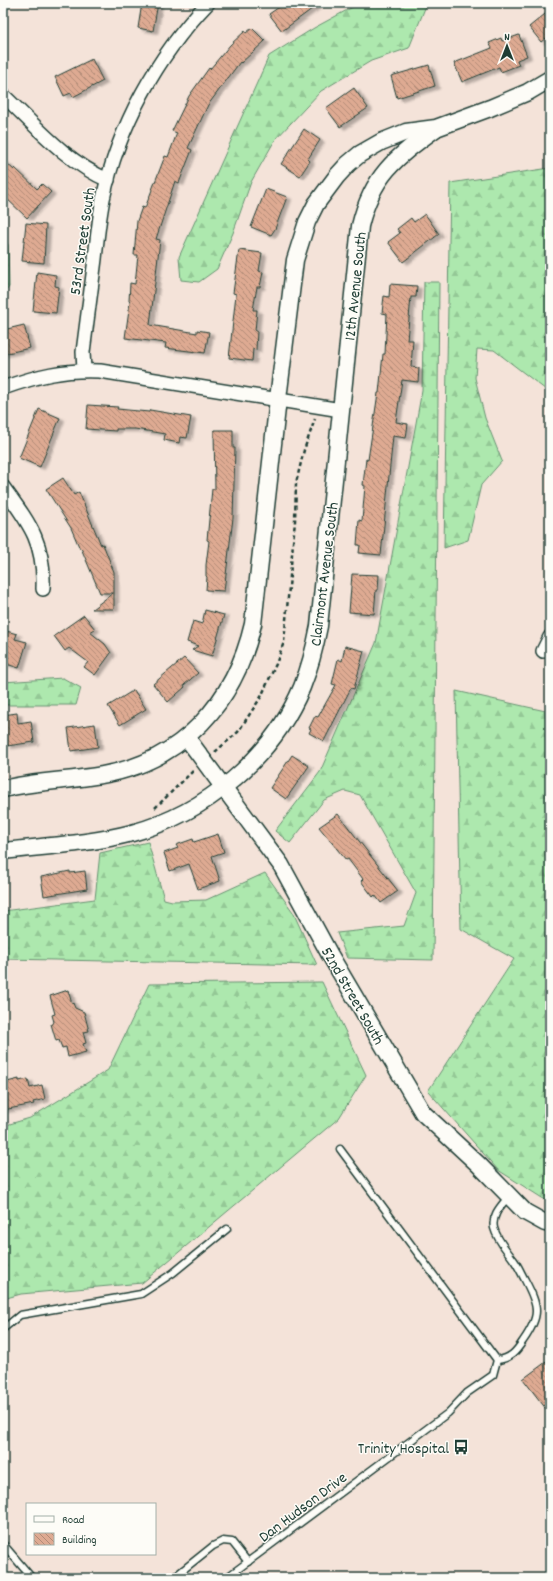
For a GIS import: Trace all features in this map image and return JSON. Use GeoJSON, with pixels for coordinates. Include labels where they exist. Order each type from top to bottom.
{"type":"FeatureCollection","features":[{"type":"Feature","properties":{"kind":"street"},"geometry":{"type":"LineString","coordinates":[[108,180],[124,133],[146,88],[173,46],[208,3]]}},
{"type":"Feature","properties":{"kind":"street","name":"12th Avenue South"},"geometry":{"type":"LineString","coordinates":[[278,399],[295,260],[307,222],[316,204],[337,176],[354,159],[370,148],[392,137],[406,132],[436,128],[509,100],[550,79]]}},
{"type":"Feature","properties":{"kind":"street","name":"53rd Street South"},"geometry":{"type":"LineString","coordinates":[[3,94],[68,156],[87,170],[108,180],[98,234],[83,352],[84,370]]}},
{"type":"Feature","properties":{"kind":"street","name":"12th Avenue South"},"geometry":{"type":"LineString","coordinates":[[341,410],[360,226],[364,211],[369,197],[385,171],[405,151],[436,128]]}},
{"type":"Feature","properties":{"kind":"street"},"geometry":{"type":"LineString","coordinates":[[3,388],[48,374],[84,370],[116,373],[341,410]]}},
{"type":"Feature","properties":{"kind":"street"},"geometry":{"type":"LineString","coordinates":[[3,789],[31,784],[87,778],[122,771],[155,757],[187,738],[201,724],[225,694],[242,660],[249,642],[253,624],[278,399]]}},
{"type":"Feature","properties":{"kind":"street","name":"Clairmont Avenue South"},"geometry":{"type":"LineString","coordinates":[[3,852],[90,841],[133,832],[155,825],[185,812],[224,787],[240,773],[268,743],[291,708],[309,668],[319,626],[341,410]]}},
{"type":"Feature","properties":{"kind":"street"},"geometry":{"type":"LineString","coordinates":[[3,487],[30,525],[36,537],[43,562],[43,589]]}},
{"type":"Feature","properties":{"kind":"street"},"geometry":{"type":"LineString","coordinates":[[543,651],[550,637]]}},
{"type":"Feature","properties":{"kind":"street","name":"52nd Street South"},"geometry":{"type":"LineString","coordinates":[[187,738],[281,865],[330,955],[423,1113],[479,1165],[524,1212],[544,1223],[550,1224]]}},
{"type":"Feature","properties":{"kind":"lane"},"geometry":{"type":"LineString","coordinates":[[340,1149],[497,1360],[506,1359],[517,1349],[533,1325],[537,1307],[535,1298],[519,1268],[500,1242],[494,1227],[496,1211],[509,1196]]}},
{"type":"Feature","properties":{"kind":"lane"},"geometry":{"type":"LineString","coordinates":[[3,1329],[20,1315],[141,1294],[173,1273],[228,1229]]}},
{"type":"Feature","properties":{"kind":"lane","name":"Dan Hudson Drive"},"geometry":{"type":"LineString","coordinates":[[226,1578],[448,1413],[467,1393],[493,1375],[497,1360]]}},
{"type":"Feature","properties":{"kind":"lane"},"geometry":{"type":"LineString","coordinates":[[172,1578],[213,1546],[223,1541],[232,1542],[248,1562]]}},
{"type":"Feature","properties":{"kind":"lane"},"geometry":{"type":"LineString","coordinates":[[3,1544],[32,1578]]}},
{"type":"Feature","properties":{"kind":"green space"},"geometry":{"type":"Polygon","coordinates":[[[360,3],[435,3],[425,8],[409,48],[371,61],[321,91],[275,140],[251,182],[233,233],[217,269],[199,282],[181,280],[179,257],[269,56],[314,28],[360,3]]]}},
{"type":"Feature","properties":{"kind":"green space"},"geometry":{"type":"Polygon","coordinates":[[[550,168],[550,393],[494,350],[477,349],[475,378],[485,418],[502,461],[481,485],[468,540],[444,548],[450,183],[550,168]]]}},
{"type":"Feature","properties":{"kind":"green space"},"geometry":{"type":"Polygon","coordinates":[[[3,235],[8,245],[9,287],[3,295],[3,235]]]}},
{"type":"Feature","properties":{"kind":"green space"},"geometry":{"type":"Polygon","coordinates":[[[424,282],[439,282],[433,960],[347,958],[337,933],[404,926],[416,893],[360,795],[345,791],[324,800],[290,843],[275,831],[320,772],[376,643],[422,390],[424,282]]]}},
{"type":"Feature","properties":{"kind":"green space"},"geometry":{"type":"Polygon","coordinates":[[[63,678],[81,688],[76,705],[3,705],[3,682],[63,678]]]}},
{"type":"Feature","properties":{"kind":"green space"},"geometry":{"type":"Polygon","coordinates":[[[456,691],[550,712],[550,1203],[498,1170],[428,1091],[514,959],[461,929],[456,691]]]}},
{"type":"Feature","properties":{"kind":"green space"},"geometry":{"type":"Polygon","coordinates":[[[148,842],[164,899],[172,901],[206,900],[265,873],[293,912],[317,965],[3,959],[3,911],[95,899],[100,853],[148,842]]]}},
{"type":"Feature","properties":{"kind":"green space"},"geometry":{"type":"Polygon","coordinates":[[[322,982],[366,1075],[339,1118],[142,1283],[21,1294],[3,1299],[3,1126],[30,1118],[108,1070],[149,984],[322,982]]]}},
{"type":"Feature","properties":{"kind":"building"},"geometry":{"type":"Polygon","coordinates":[[[142,3],[158,3],[153,31],[138,28],[142,3]]]}},
{"type":"Feature","properties":{"kind":"building"},"geometry":{"type":"Polygon","coordinates":[[[285,3],[320,3],[282,31],[269,14],[285,3]]]}},
{"type":"Feature","properties":{"kind":"building"},"geometry":{"type":"Polygon","coordinates":[[[550,10],[550,35],[541,42],[529,27],[550,10]]]}},
{"type":"Feature","properties":{"kind":"building"},"geometry":{"type":"Polygon","coordinates":[[[252,28],[265,41],[241,63],[240,62],[208,105],[188,148],[192,150],[179,183],[175,181],[156,239],[160,240],[150,325],[197,333],[197,330],[209,332],[205,353],[165,348],[166,343],[125,338],[130,302],[130,283],[135,284],[138,255],[134,255],[137,221],[142,207],[145,208],[165,156],[168,157],[177,133],[172,131],[189,96],[209,68],[210,69],[230,45],[245,31],[246,33],[252,28]]]}},
{"type":"Feature","properties":{"kind":"building"},"geometry":{"type":"Polygon","coordinates":[[[519,35],[527,56],[517,60],[519,65],[501,72],[499,67],[462,82],[454,63],[492,48],[489,43],[501,38],[502,41],[519,35]]]}},
{"type":"Feature","properties":{"kind":"building"},"geometry":{"type":"Polygon","coordinates":[[[92,59],[103,81],[73,97],[71,93],[64,96],[55,77],[92,59]]]}},
{"type":"Feature","properties":{"kind":"building"},"geometry":{"type":"Polygon","coordinates":[[[429,65],[435,86],[397,98],[391,76],[429,65]]]}},
{"type":"Feature","properties":{"kind":"building"},"geometry":{"type":"Polygon","coordinates":[[[354,88],[368,108],[340,127],[326,108],[354,88]]]}},
{"type":"Feature","properties":{"kind":"building"},"geometry":{"type":"Polygon","coordinates":[[[304,129],[320,140],[308,159],[310,161],[300,176],[281,164],[304,129]]]}},
{"type":"Feature","properties":{"kind":"building"},"geometry":{"type":"Polygon","coordinates":[[[3,160],[14,170],[15,168],[37,189],[42,184],[51,192],[27,218],[3,195],[3,160]]]}},
{"type":"Feature","properties":{"kind":"building"},"geometry":{"type":"Polygon","coordinates":[[[266,189],[287,197],[275,229],[271,235],[251,227],[266,189]]]}},
{"type":"Feature","properties":{"kind":"building"},"geometry":{"type":"Polygon","coordinates":[[[425,214],[439,234],[403,262],[388,242],[400,233],[397,229],[411,218],[414,222],[425,214]]]}},
{"type":"Feature","properties":{"kind":"building"},"geometry":{"type":"Polygon","coordinates":[[[26,223],[46,225],[44,263],[22,261],[26,223]]]}},
{"type":"Feature","properties":{"kind":"building"},"geometry":{"type":"Polygon","coordinates":[[[239,250],[262,253],[259,271],[263,272],[260,287],[257,287],[253,310],[257,310],[255,331],[257,331],[256,350],[253,349],[252,361],[229,358],[236,294],[233,293],[239,250]]]}},
{"type":"Feature","properties":{"kind":"building"},"geometry":{"type":"Polygon","coordinates":[[[37,272],[56,275],[55,286],[59,287],[56,313],[33,311],[37,272]]]}},
{"type":"Feature","properties":{"kind":"building"},"geometry":{"type":"Polygon","coordinates":[[[390,284],[417,286],[416,297],[411,297],[407,340],[413,340],[411,367],[419,368],[418,382],[402,380],[396,422],[408,424],[406,438],[393,436],[381,555],[359,553],[360,545],[357,545],[359,520],[362,521],[365,486],[363,485],[366,459],[368,460],[379,393],[383,354],[385,354],[387,314],[382,313],[384,296],[389,297],[390,284]]]}},
{"type":"Feature","properties":{"kind":"building"},"geometry":{"type":"Polygon","coordinates":[[[24,325],[30,348],[3,354],[3,330],[24,325]]]}},
{"type":"Feature","properties":{"kind":"building"},"geometry":{"type":"Polygon","coordinates":[[[88,405],[118,407],[117,409],[149,412],[150,410],[191,417],[187,438],[180,437],[179,443],[164,440],[165,434],[135,429],[116,429],[116,431],[86,429],[88,405]]]}},
{"type":"Feature","properties":{"kind":"building"},"geometry":{"type":"Polygon","coordinates":[[[39,409],[60,418],[40,467],[19,458],[39,409]]]}},
{"type":"Feature","properties":{"kind":"building"},"geometry":{"type":"Polygon","coordinates":[[[214,430],[233,430],[233,448],[235,448],[233,518],[224,591],[206,590],[206,565],[209,541],[207,540],[212,489],[215,489],[214,430]]]}},
{"type":"Feature","properties":{"kind":"building"},"geometry":{"type":"Polygon","coordinates":[[[63,478],[74,495],[79,492],[114,572],[114,609],[92,609],[113,593],[100,593],[71,528],[46,489],[63,478]]]}},
{"type":"Feature","properties":{"kind":"building"},"geometry":{"type":"Polygon","coordinates":[[[352,574],[379,575],[374,614],[349,612],[352,574]]]}},
{"type":"Feature","properties":{"kind":"building"},"geometry":{"type":"Polygon","coordinates":[[[205,610],[224,615],[212,656],[192,650],[198,646],[187,642],[193,621],[202,624],[205,610]]]}},
{"type":"Feature","properties":{"kind":"building"},"geometry":{"type":"Polygon","coordinates":[[[84,615],[95,629],[90,632],[105,644],[111,653],[95,675],[84,667],[88,662],[69,648],[65,651],[54,636],[84,615]]]}},
{"type":"Feature","properties":{"kind":"building"},"geometry":{"type":"Polygon","coordinates":[[[3,630],[17,634],[15,639],[27,642],[19,668],[3,663],[6,656],[3,655],[3,630]]]}},
{"type":"Feature","properties":{"kind":"building"},"geometry":{"type":"Polygon","coordinates":[[[345,646],[364,651],[354,689],[351,688],[324,741],[309,733],[311,729],[309,728],[315,716],[318,717],[336,685],[332,684],[338,659],[342,661],[345,646]]]}},
{"type":"Feature","properties":{"kind":"building"},"geometry":{"type":"Polygon","coordinates":[[[184,658],[198,673],[168,702],[153,684],[184,658]]]}},
{"type":"Feature","properties":{"kind":"building"},"geometry":{"type":"Polygon","coordinates":[[[134,690],[146,709],[120,725],[108,706],[134,690]]]}},
{"type":"Feature","properties":{"kind":"building"},"geometry":{"type":"Polygon","coordinates":[[[17,713],[18,723],[31,721],[34,742],[7,746],[3,715],[17,713]]]}},
{"type":"Feature","properties":{"kind":"building"},"geometry":{"type":"Polygon","coordinates":[[[95,724],[98,747],[71,751],[68,728],[95,724]]]}},
{"type":"Feature","properties":{"kind":"building"},"geometry":{"type":"Polygon","coordinates":[[[292,755],[309,766],[286,799],[270,788],[292,755]]]}},
{"type":"Feature","properties":{"kind":"building"},"geometry":{"type":"Polygon","coordinates":[[[338,814],[398,891],[381,903],[375,895],[373,897],[361,881],[363,879],[348,859],[346,860],[319,827],[338,814]]]}},
{"type":"Feature","properties":{"kind":"building"},"geometry":{"type":"Polygon","coordinates":[[[218,834],[224,852],[212,856],[220,881],[198,889],[189,864],[170,871],[164,853],[178,848],[176,845],[193,839],[194,842],[218,834]]]}},
{"type":"Feature","properties":{"kind":"building"},"geometry":{"type":"Polygon","coordinates":[[[70,871],[70,873],[85,871],[87,889],[44,896],[41,877],[70,871]]]}},
{"type":"Feature","properties":{"kind":"building"},"geometry":{"type":"Polygon","coordinates":[[[68,990],[72,1004],[73,1003],[75,1008],[84,1012],[89,1031],[83,1032],[86,1043],[83,1044],[86,1052],[68,1057],[66,1047],[62,1048],[59,1040],[56,1041],[51,1024],[54,1022],[52,1015],[55,1014],[50,996],[68,990]]]}},
{"type":"Feature","properties":{"kind":"building"},"geometry":{"type":"Polygon","coordinates":[[[19,1079],[19,1081],[28,1079],[30,1088],[42,1085],[45,1099],[33,1102],[34,1104],[3,1110],[3,1083],[19,1079]]]}},
{"type":"Feature","properties":{"kind":"building"},"geometry":{"type":"Polygon","coordinates":[[[550,1359],[550,1414],[523,1379],[550,1359]]]}},
{"type":"Feature","properties":{"kind":"place","name":"Trinity Hospital"},"geometry":{"type":"Point","coordinates":[461,1447]}}]}
